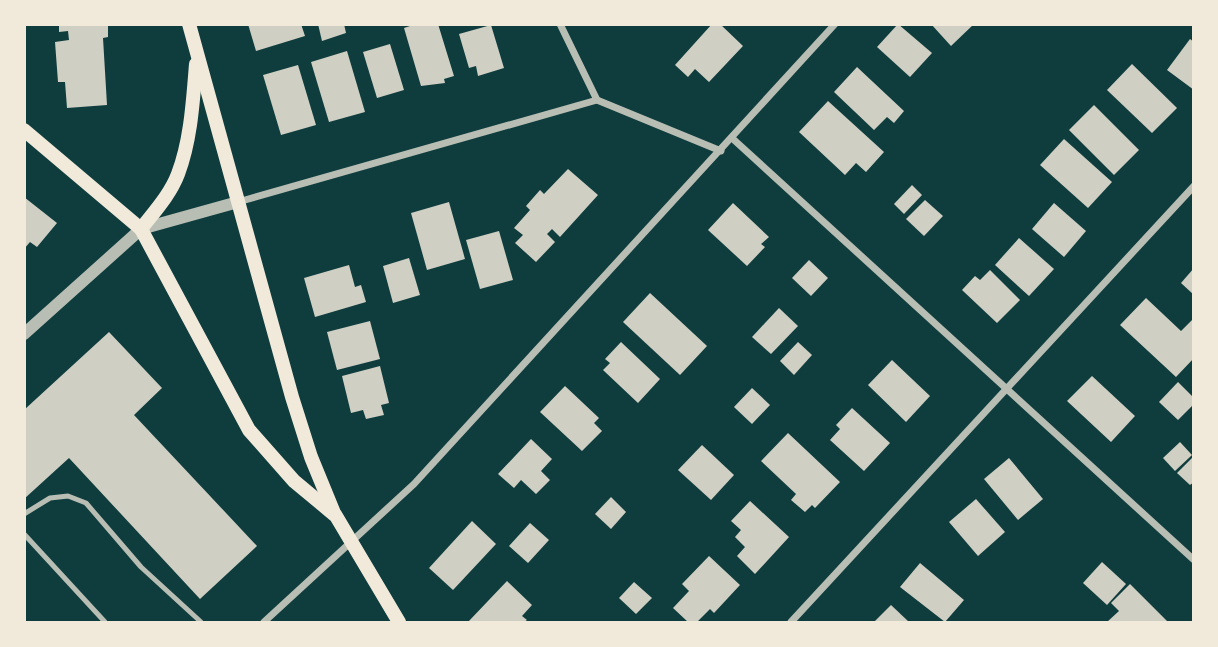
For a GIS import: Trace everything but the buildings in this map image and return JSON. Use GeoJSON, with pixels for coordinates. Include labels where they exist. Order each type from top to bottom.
{"type":"FeatureCollection","features":[{"type":"Feature","properties":{"kind":"main road"},"geometry":{"type":"LineString","coordinates":[[189,24],[311,457],[336,516],[399,622]]}},
{"type":"Feature","properties":{"kind":"main road"},"geometry":{"type":"LineString","coordinates":[[141,229],[165,198],[178,173],[192,111],[197,52]]}},
{"type":"Feature","properties":{"kind":"main road"},"geometry":{"type":"LineString","coordinates":[[24,130],[141,229],[249,430],[294,481],[336,516]]}},
{"type":"Feature","properties":{"kind":"street"},"geometry":{"type":"LineString","coordinates":[[560,24],[597,100]]}},
{"type":"Feature","properties":{"kind":"street"},"geometry":{"type":"LineString","coordinates":[[264,622],[414,484],[733,139],[835,24]]}},
{"type":"Feature","properties":{"kind":"street"},"geometry":{"type":"LineString","coordinates":[[24,334],[141,229],[597,100],[721,152]]}},
{"type":"Feature","properties":{"kind":"street"},"geometry":{"type":"LineString","coordinates":[[733,139],[1194,560]]}},
{"type":"Feature","properties":{"kind":"street"},"geometry":{"type":"LineString","coordinates":[[791,622],[1194,186]]}},
{"type":"Feature","properties":{"kind":"lane"},"geometry":{"type":"LineString","coordinates":[[24,514],[50,498],[68,496],[86,503],[141,567],[201,622]]}},
{"type":"Feature","properties":{"kind":"lane"},"geometry":{"type":"LineString","coordinates":[[24,534],[105,622]]}}]}
